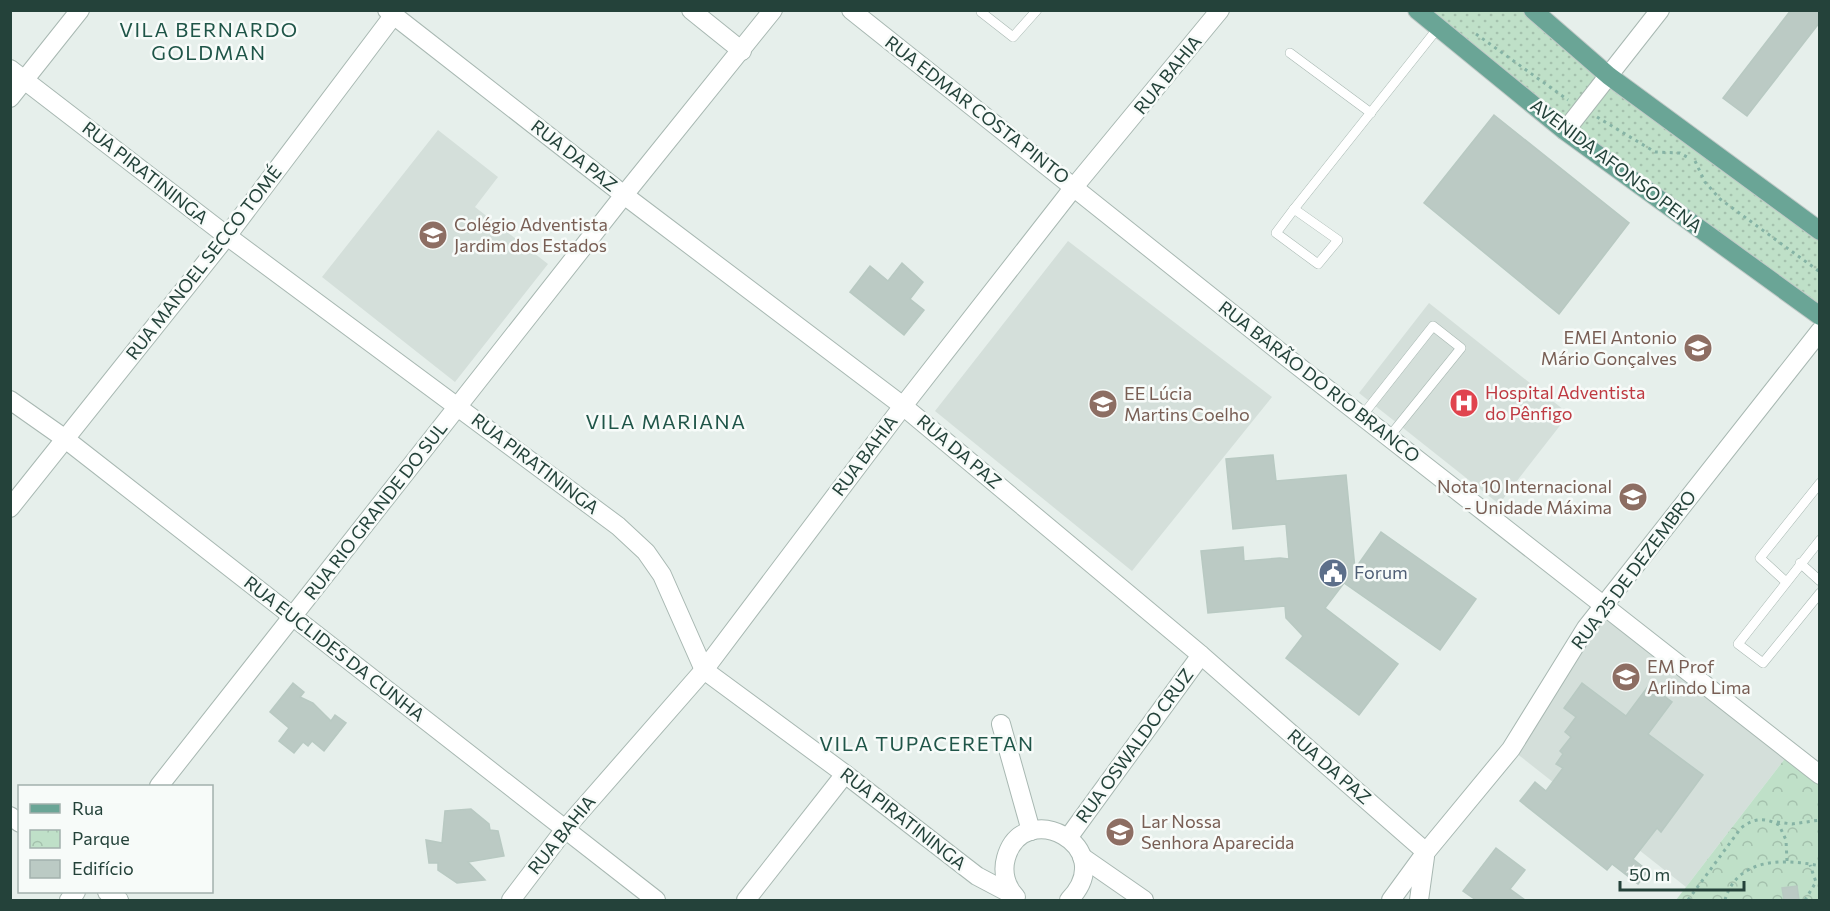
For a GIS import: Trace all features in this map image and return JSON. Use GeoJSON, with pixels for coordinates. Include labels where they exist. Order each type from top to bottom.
{"type":"FeatureCollection","features":[{"type":"Feature","properties":{"kind":"main road","name":"AVENIDA AFONSO PENA"},"geometry":{"type":"LineString","coordinates":[[1417,10],[1564,131],[1820,316]]}},
{"type":"Feature","properties":{"kind":"main road"},"geometry":{"type":"LineString","coordinates":[[1533,10],[1609,76],[1820,231]]}},
{"type":"Feature","properties":{"kind":"street"},"geometry":{"type":"LineString","coordinates":[[10,98],[80,10]]}},
{"type":"Feature","properties":{"kind":"street"},"geometry":{"type":"LineString","coordinates":[[691,10],[742,51]]}},
{"type":"Feature","properties":{"kind":"street","name":"RUA RIO GRANDE DO SUL"},"geometry":{"type":"LineString","coordinates":[[160,785],[624,195],[773,10]]}},
{"type":"Feature","properties":{"kind":"street","name":"RUA EDMAR COSTA PINTO"},"geometry":{"type":"LineString","coordinates":[[851,10],[1074,187]]}},
{"type":"Feature","properties":{"kind":"street","name":"RUA BAHIA"},"geometry":{"type":"LineString","coordinates":[[511,900],[565,829],[704,670],[903,406],[1074,187],[1220,10]]}},
{"type":"Feature","properties":{"kind":"street"},"geometry":{"type":"LineString","coordinates":[[1564,131],[1660,10]]}},
{"type":"Feature","properties":{"kind":"street","name":"RUA DA PAZ"},"geometry":{"type":"LineString","coordinates":[[390,13],[624,195],[903,406],[1202,655],[1426,852]]}},
{"type":"Feature","properties":{"kind":"street","name":"RUA MANOEL SECCO TOMÉ"},"geometry":{"type":"LineString","coordinates":[[10,508],[227,236],[390,13]]}},
{"type":"Feature","properties":{"kind":"street","name":"RUA PIRATININGA"},"geometry":{"type":"LineString","coordinates":[[10,69],[227,236],[618,526],[646,552],[662,576],[704,670],[845,774],[977,876],[1018,899]]}},
{"type":"Feature","properties":{"kind":"street","name":"RUA BARÃO DO RIO BRANCO"},"geometry":{"type":"LineString","coordinates":[[1074,187],[1820,775]]}},
{"type":"Feature","properties":{"kind":"street","name":"RUA 25 DE DEZEMBRO"},"geometry":{"type":"LineString","coordinates":[[1391,900],[1426,852],[1511,749],[1587,627],[1820,331]]}},
{"type":"Feature","properties":{"kind":"street","name":"RUA EUCLIDES DA CUNHA"},"geometry":{"type":"LineString","coordinates":[[10,400],[64,438],[656,900]]}},
{"type":"Feature","properties":{"kind":"street","name":"RUA OSWALDO CRUZ"},"geometry":{"type":"LineString","coordinates":[[1068,838],[1202,655]]}},
{"type":"Feature","properties":{"kind":"street"},"geometry":{"type":"LineString","coordinates":[[1001,724],[1031,831]]}},
{"type":"Feature","properties":{"kind":"street"},"geometry":{"type":"LineString","coordinates":[[746,900],[845,774]]}},
{"type":"Feature","properties":{"kind":"street"},"geometry":{"type":"LineString","coordinates":[[1018,899],[1006,881],[1004,866],[1008,850],[1018,838],[1031,831],[1047,829],[1075,843],[1082,857],[1084,873],[1080,888],[1069,900]]}},
{"type":"Feature","properties":{"kind":"street"},"geometry":{"type":"LineString","coordinates":[[1419,900],[1426,852]]}},
{"type":"Feature","properties":{"kind":"street"},"geometry":{"type":"LineString","coordinates":[[1082,857],[1144,900]]}},
{"type":"Feature","properties":{"kind":"lane"},"geometry":{"type":"LineString","coordinates":[[981,11],[1013,37],[1037,10]]}},
{"type":"Feature","properties":{"kind":"lane"},"geometry":{"type":"LineString","coordinates":[[1294,209],[1338,240],[1318,264],[1276,233],[1294,209],[1438,28]]}},
{"type":"Feature","properties":{"kind":"lane"},"geometry":{"type":"LineString","coordinates":[[1290,53],[1371,113]]}},
{"type":"Feature","properties":{"kind":"lane"},"geometry":{"type":"LineString","coordinates":[[1362,416],[1433,326],[1461,348],[1389,437]]}},
{"type":"Feature","properties":{"kind":"lane"},"geometry":{"type":"LineString","coordinates":[[1785,580],[1760,558],[1820,483]]}},
{"type":"Feature","properties":{"kind":"lane"},"geometry":{"type":"LineString","coordinates":[[1820,540],[1785,580],[1738,644],[1763,663],[1820,593]]}},
{"type":"Feature","properties":{"kind":"lane"},"geometry":{"type":"LineString","coordinates":[[1800,563],[1820,581]]}},
{"type":"Feature","properties":{"kind":"path"},"geometry":{"type":"LineString","coordinates":[[1473,32],[1549,88],[1655,152],[1680,153],[1695,161],[1706,182],[1720,199],[1820,272]]}},
{"type":"Feature","properties":{"kind":"path"},"geometry":{"type":"LineString","coordinates":[[1770,820],[1779,825],[1784,833],[1788,847],[1787,861]]}},
{"type":"Feature","properties":{"kind":"path"},"geometry":{"type":"LineString","coordinates":[[1688,900],[1741,828],[1749,821],[1770,820],[1792,824],[1820,820]]}},
{"type":"Feature","properties":{"kind":"path"},"geometry":{"type":"LineString","coordinates":[[1725,900],[1733,881],[1747,870],[1767,863],[1787,861],[1820,866]]}},
{"type":"Feature","properties":{"kind":"path"},"geometry":{"type":"LineString","coordinates":[[1805,900],[1816,882],[1809,864]]}},
{"type":"Feature","properties":{"kind":"shaded area","name":"Colégio Adventista Jardim dos Estados"},"geometry":{"type":"Polygon","coordinates":[[[438,130],[498,177],[475,207],[548,264],[455,382],[322,277],[438,130]]]}},
{"type":"Feature","properties":{"kind":"shaded area","name":"EE Lúcia Martins Coelho"},"geometry":{"type":"Polygon","coordinates":[[[1068,241],[1272,397],[1132,571],[935,411],[1068,241]]]}},
{"type":"Feature","properties":{"kind":"shaded area","name":"Hospital Adventista do Pênfigo"},"geometry":{"type":"Polygon","coordinates":[[[1429,303],[1569,414],[1499,504],[1359,393],[1429,303]]]}},
{"type":"Feature","properties":{"kind":"shaded area","name":"EM Prof Arlindo Lima"},"geometry":{"type":"Polygon","coordinates":[[[1604,606],[1790,752],[1686,887],[1511,749],[1604,606]]]}},
{"type":"Feature","properties":{"kind":"green space"},"geometry":{"type":"Polygon","coordinates":[[[1417,11],[1533,11],[1819,231],[1819,316],[1417,11]]]}},
{"type":"Feature","properties":{"kind":"green space"},"geometry":{"type":"Polygon","coordinates":[[[1790,752],[1819,775],[1819,900],[1676,900],[1790,752]]]}},
{"type":"Feature","properties":{"kind":"building"},"geometry":{"type":"Polygon","coordinates":[[[1791,10],[1820,10],[1820,22],[1747,116],[1723,98],[1791,10]]]}},
{"type":"Feature","properties":{"kind":"building"},"geometry":{"type":"Polygon","coordinates":[[[1494,115],[1629,223],[1559,314],[1424,203],[1494,115]]]}},
{"type":"Feature","properties":{"kind":"building"},"geometry":{"type":"Polygon","coordinates":[[[902,263],[923,282],[910,299],[924,310],[904,335],[850,292],[870,266],[888,281],[902,263]]]}},
{"type":"Feature","properties":{"kind":"building"},"geometry":{"type":"Polygon","coordinates":[[[1273,455],[1276,481],[1346,475],[1355,569],[1381,532],[1476,599],[1440,650],[1344,583],[1325,608],[1398,664],[1359,715],[1286,658],[1303,636],[1286,618],[1285,606],[1208,613],[1201,551],[1243,547],[1244,561],[1289,559],[1286,524],[1233,529],[1226,459],[1273,455]]]}},
{"type":"Feature","properties":{"kind":"building"},"geometry":{"type":"Polygon","coordinates":[[[293,683],[304,692],[300,697],[313,703],[331,721],[335,715],[346,723],[324,751],[312,741],[308,746],[303,742],[294,753],[279,741],[289,728],[270,712],[293,683]]]}},
{"type":"Feature","properties":{"kind":"building"},"geometry":{"type":"Polygon","coordinates":[[[1582,683],[1626,716],[1649,685],[1672,702],[1648,734],[1703,775],[1661,832],[1657,828],[1633,859],[1648,871],[1638,884],[1612,864],[1607,870],[1520,801],[1535,782],[1546,791],[1563,768],[1556,764],[1563,754],[1560,751],[1571,737],[1565,732],[1576,717],[1564,708],[1582,683]]]}},
{"type":"Feature","properties":{"kind":"building"},"geometry":{"type":"Polygon","coordinates":[[[471,809],[489,824],[490,830],[498,831],[504,856],[468,862],[485,880],[457,883],[438,870],[438,863],[429,863],[426,840],[442,843],[445,811],[471,809]]]}},
{"type":"Feature","properties":{"kind":"building"},"geometry":{"type":"Polygon","coordinates":[[[1496,848],[1525,870],[1510,889],[1525,900],[1476,900],[1463,891],[1496,848]]]}},
{"type":"Feature","properties":{"kind":"building"},"geometry":{"type":"Polygon","coordinates":[[[1797,886],[1799,900],[1784,900],[1782,888],[1797,886]]]}},
{"type":"Feature","properties":{"kind":"place","name":"Colégio Adventista Jardim dos Estados"},"geometry":{"type":"Point","coordinates":[433,235]}},
{"type":"Feature","properties":{"kind":"place","name":"EMEI Antonio Mário Gonçalves"},"geometry":{"type":"Point","coordinates":[1698,348]}},
{"type":"Feature","properties":{"kind":"place","name":"Hospital Adventista do Pênfigo"},"geometry":{"type":"Point","coordinates":[1464,403]}},
{"type":"Feature","properties":{"kind":"place","name":"EE Lúcia Martins Coelho"},"geometry":{"type":"Point","coordinates":[1103,404]}},
{"type":"Feature","properties":{"kind":"place","name":"Nota 10 Internacional - Unidade Máxima"},"geometry":{"type":"Point","coordinates":[1633,497]}},
{"type":"Feature","properties":{"kind":"place","name":"Forum"},"geometry":{"type":"Point","coordinates":[1333,573]}},
{"type":"Feature","properties":{"kind":"place","name":"EM Prof Arlindo Lima"},"geometry":{"type":"Point","coordinates":[1626,677]}},
{"type":"Feature","properties":{"kind":"place","name":"Lar Nossa Senhora Aparecida"},"geometry":{"type":"Point","coordinates":[1120,832]}},
{"type":"Feature","properties":{"kind":"district","name":"VILA BERNARDO GOLDMAN"},"geometry":{"type":"Point","coordinates":[209,42]}},
{"type":"Feature","properties":{"kind":"district","name":"VILA MARIANA"},"geometry":{"type":"Point","coordinates":[666,422]}},
{"type":"Feature","properties":{"kind":"district","name":"VILA TUPACERETAN"},"geometry":{"type":"Point","coordinates":[927,744]}}]}
